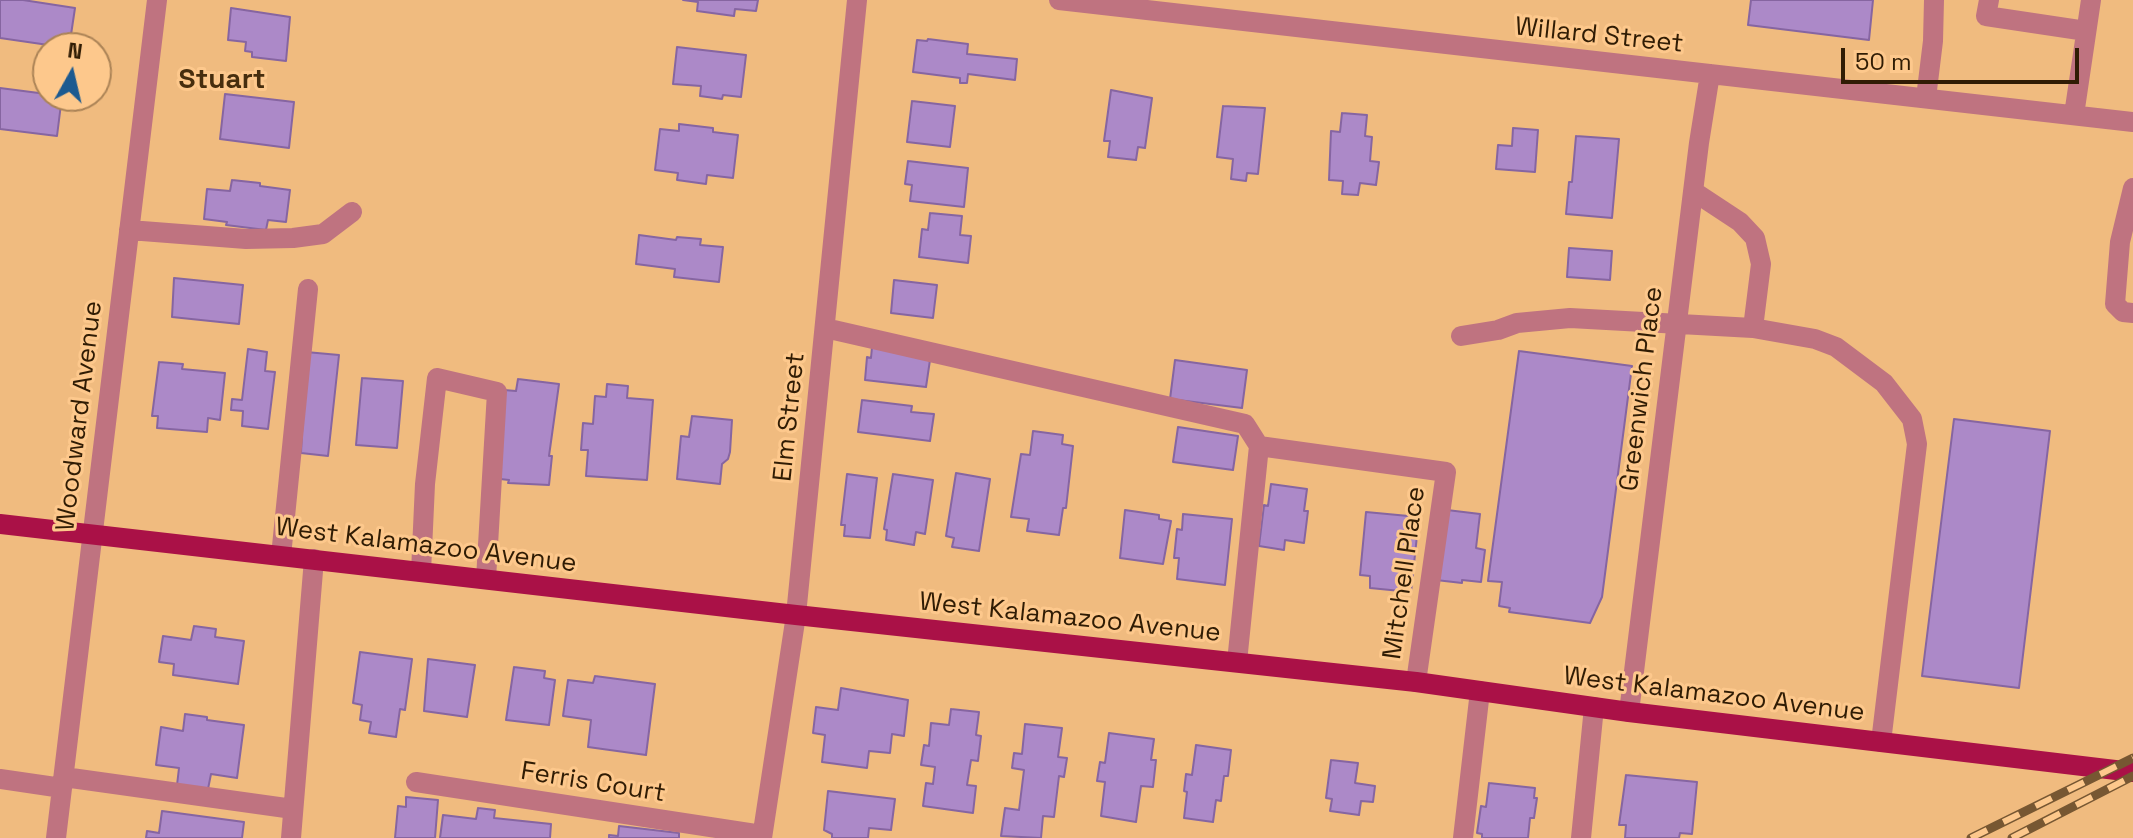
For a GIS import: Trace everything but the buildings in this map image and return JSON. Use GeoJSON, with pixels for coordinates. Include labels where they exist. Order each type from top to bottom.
{"type":"FeatureCollection","features":[{"type":"Feature","properties":{"kind":"main road","name":"West Kalamazoo Avenue"},"geometry":{"type":"LineString","coordinates":[[0,524],[1416,682],[1629,712],[2133,772]]}},
{"type":"Feature","properties":{"kind":"street","name":"Woodward Avenue"},"geometry":{"type":"LineString","coordinates":[[56,838],[157,0]]}},
{"type":"Feature","properties":{"kind":"street","name":"Elm Street"},"geometry":{"type":"LineString","coordinates":[[762,836],[796,615],[857,0]]}},
{"type":"Feature","properties":{"kind":"street","name":"Willard Street"},"geometry":{"type":"LineString","coordinates":[[1059,0],[2133,122]]}},
{"type":"Feature","properties":{"kind":"street"},"geometry":{"type":"LineString","coordinates":[[1926,98],[1934,0]]}},
{"type":"Feature","properties":{"kind":"street"},"geometry":{"type":"LineString","coordinates":[[1989,0],[1986,16],[2086,31]]}},
{"type":"Feature","properties":{"kind":"street"},"geometry":{"type":"LineString","coordinates":[[2074,115],[2091,0]]}},
{"type":"Feature","properties":{"kind":"street","name":"Greenwich Place"},"geometry":{"type":"LineString","coordinates":[[1629,712],[1710,74]]}},
{"type":"Feature","properties":{"kind":"street"},"geometry":{"type":"LineString","coordinates":[[2133,188],[2120,242],[2115,304],[2123,312],[2133,313]]}},
{"type":"Feature","properties":{"kind":"street"},"geometry":{"type":"LineString","coordinates":[[1693,191],[1740,222],[1755,238],[1761,264],[1753,328]]}},
{"type":"Feature","properties":{"kind":"street"},"geometry":{"type":"LineString","coordinates":[[129,230],[246,239],[293,238],[323,234],[352,212]]}},
{"type":"Feature","properties":{"kind":"street"},"geometry":{"type":"LineString","coordinates":[[281,556],[308,289]]}},
{"type":"Feature","properties":{"kind":"street"},"geometry":{"type":"LineString","coordinates":[[1461,336],[1498,330],[1517,323],[1570,318],[1753,328],[1815,339],[1836,347],[1884,383],[1912,419],[1917,444],[1881,742]]}},
{"type":"Feature","properties":{"kind":"street"},"geometry":{"type":"LineString","coordinates":[[825,328],[1245,424],[1259,446],[1237,662]]}},
{"type":"Feature","properties":{"kind":"street"},"geometry":{"type":"LineString","coordinates":[[421,572],[425,484],[437,378],[497,392],[486,579]]}},
{"type":"Feature","properties":{"kind":"street","name":"Mitchell Place"},"geometry":{"type":"LineString","coordinates":[[1259,446],[1446,472],[1416,682]]}},
{"type":"Feature","properties":{"kind":"street"},"geometry":{"type":"LineString","coordinates":[[291,838],[314,559]]}},
{"type":"Feature","properties":{"kind":"street"},"geometry":{"type":"LineString","coordinates":[[1463,838],[1480,691]]}},
{"type":"Feature","properties":{"kind":"street"},"geometry":{"type":"LineString","coordinates":[[1581,838],[1594,707]]}},
{"type":"Feature","properties":{"kind":"street"},"geometry":{"type":"LineString","coordinates":[[0,779],[63,782],[293,809]]}},
{"type":"Feature","properties":{"kind":"street","name":"Ferris Court"},"geometry":{"type":"LineString","coordinates":[[416,782],[762,836]]}},
{"type":"Feature","properties":{"kind":"railway"},"geometry":{"type":"LineString","coordinates":[[1971,838],[2133,758]]}},
{"type":"Feature","properties":{"kind":"railway"},"geometry":{"type":"LineString","coordinates":[[2012,838],[2133,776]]}},
{"type":"Feature","properties":{"kind":"district","name":"Stuart"},"geometry":{"type":"Point","coordinates":[222,80]}}]}
